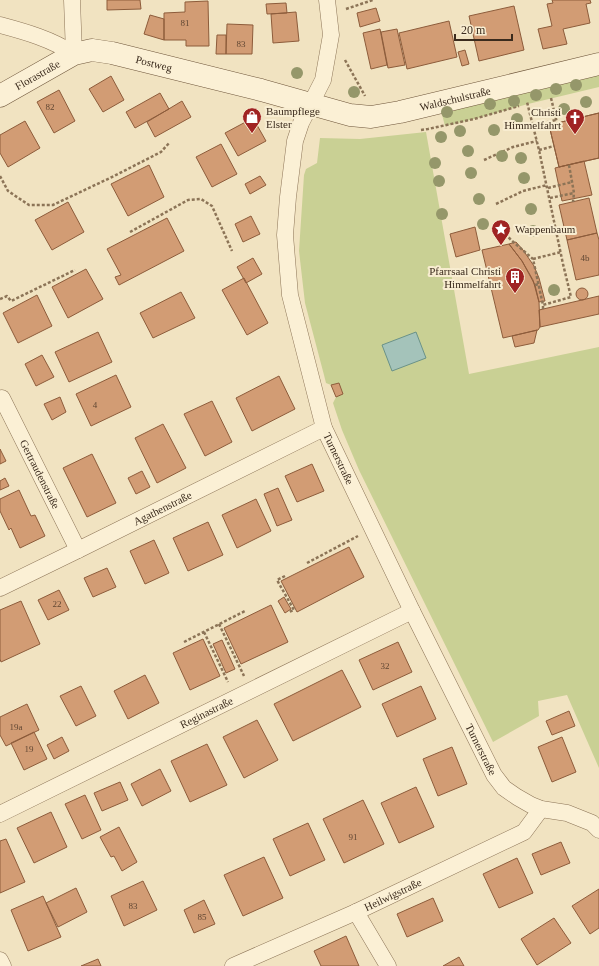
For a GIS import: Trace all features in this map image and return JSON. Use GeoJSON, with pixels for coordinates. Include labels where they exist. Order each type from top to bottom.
{"type":"FeatureCollection","features":[{"type":"Feature","properties":{"kind":"street"},"geometry":{"type":"LineString","coordinates":[[72,0],[74,54]]}},
{"type":"Feature","properties":{"kind":"street","name":"Turnerstraße"},"geometry":{"type":"LineString","coordinates":[[328,0],[331,35],[323,80],[301,123],[295,141],[284,235],[290,295],[324,428],[412,611],[494,775],[504,788],[517,797],[541,809],[567,813],[592,823],[599,830]]}},
{"type":"Feature","properties":{"kind":"street"},"geometry":{"type":"LineString","coordinates":[[0,25],[30,33],[61,46],[74,54]]}},
{"type":"Feature","properties":{"kind":"street","name":"Postweg"},"geometry":{"type":"LineString","coordinates":[[74,54],[92,50],[112,53],[311,104]]}},
{"type":"Feature","properties":{"kind":"street","name":"Florastraße"},"geometry":{"type":"LineString","coordinates":[[0,96],[74,54]]}},
{"type":"Feature","properties":{"kind":"street","name":"Waldschulstraße"},"geometry":{"type":"LineString","coordinates":[[311,104],[350,115],[371,117],[400,112],[599,64]]}},
{"type":"Feature","properties":{"kind":"street","name":"Gertraudenstraße"},"geometry":{"type":"LineString","coordinates":[[2,398],[78,550]]}},
{"type":"Feature","properties":{"kind":"street","name":"Agathenstraße"},"geometry":{"type":"LineString","coordinates":[[0,588],[324,428]]}},
{"type":"Feature","properties":{"kind":"street","name":"Reginastraße"},"geometry":{"type":"LineString","coordinates":[[0,814],[412,611]]}},
{"type":"Feature","properties":{"kind":"street","name":"Heilwigstraße"},"geometry":{"type":"LineString","coordinates":[[233,966],[356,912],[524,832],[541,809]]}},
{"type":"Feature","properties":{"kind":"street"},"geometry":{"type":"LineString","coordinates":[[356,912],[388,966]]}},
{"type":"Feature","properties":{"kind":"street"},"geometry":{"type":"LineString","coordinates":[[0,960],[3,966]]}},
{"type":"Feature","properties":{"kind":"path"},"geometry":{"type":"LineString","coordinates":[[343,10],[373,0]]}},
{"type":"Feature","properties":{"kind":"path"},"geometry":{"type":"LineString","coordinates":[[331,35],[370,105],[381,115]]}},
{"type":"Feature","properties":{"kind":"path"},"geometry":{"type":"LineString","coordinates":[[522,82],[550,198],[571,297],[544,305]]}},
{"type":"Feature","properties":{"kind":"path"},"geometry":{"type":"LineString","coordinates":[[533,125],[556,121],[550,98],[557,97]]}},
{"type":"Feature","properties":{"kind":"path"},"geometry":{"type":"LineString","coordinates":[[474,119],[528,104]]}},
{"type":"Feature","properties":{"kind":"path"},"geometry":{"type":"LineString","coordinates":[[484,160],[514,147],[537,141]]}},
{"type":"Feature","properties":{"kind":"path"},"geometry":{"type":"LineString","coordinates":[[0,176],[8,191],[29,205],[53,205],[161,152],[170,142]]}},
{"type":"Feature","properties":{"kind":"path"},"geometry":{"type":"LineString","coordinates":[[539,150],[554,146]]}},
{"type":"Feature","properties":{"kind":"path"},"geometry":{"type":"LineString","coordinates":[[569,165],[574,193],[573,202]]}},
{"type":"Feature","properties":{"kind":"path"},"geometry":{"type":"LineString","coordinates":[[496,204],[523,191],[572,182]]}},
{"type":"Feature","properties":{"kind":"path"},"geometry":{"type":"LineString","coordinates":[[550,198],[574,193]]}},
{"type":"Feature","properties":{"kind":"path"},"geometry":{"type":"LineString","coordinates":[[130,232],[188,200],[201,199],[212,206],[232,251]]}},
{"type":"Feature","properties":{"kind":"path"},"geometry":{"type":"LineString","coordinates":[[502,230],[510,240],[533,259],[544,305],[543,309]]}},
{"type":"Feature","properties":{"kind":"path"},"geometry":{"type":"LineString","coordinates":[[533,259],[561,252]]}},
{"type":"Feature","properties":{"kind":"path"},"geometry":{"type":"LineString","coordinates":[[0,299],[7,296],[11,301],[75,270]]}},
{"type":"Feature","properties":{"kind":"path"},"geometry":{"type":"LineString","coordinates":[[535,285],[539,284]]}},
{"type":"Feature","properties":{"kind":"path"},"geometry":{"type":"LineString","coordinates":[[307,563],[372,528]]}},
{"type":"Feature","properties":{"kind":"path"},"geometry":{"type":"LineString","coordinates":[[285,576],[278,580],[294,610],[289,612]]}},
{"type":"Feature","properties":{"kind":"path"},"geometry":{"type":"LineString","coordinates":[[184,642],[245,611]]}},
{"type":"Feature","properties":{"kind":"path"},"geometry":{"type":"LineString","coordinates":[[219,624],[251,690]]}},
{"type":"Feature","properties":{"kind":"path"},"geometry":{"type":"LineString","coordinates":[[204,632],[236,698]]}},
{"type":"Feature","properties":{"kind":"green space"},"geometry":{"type":"Polygon","coordinates":[[[599,64],[599,87],[445,126],[439,103],[599,64]]]}},
{"type":"Feature","properties":{"kind":"green space"},"geometry":{"type":"Polygon","coordinates":[[[426,132],[469,374],[599,347],[599,768],[567,695],[538,701],[539,716],[493,742],[359,470],[342,430],[333,403],[336,397],[343,394],[339,383],[331,385],[326,383],[305,303],[299,251],[304,175],[306,169],[317,163],[320,138],[360,139],[426,132]]]}},
{"type":"Feature","properties":{"kind":"water"},"geometry":{"type":"Polygon","coordinates":[[[416,332],[426,358],[392,371],[382,345],[416,332]]]}},
{"type":"Feature","properties":{"kind":"building"},"geometry":{"type":"Polygon","coordinates":[[[107,0],[140,0],[141,9],[107,10],[107,0]]]}},
{"type":"Feature","properties":{"kind":"building"},"geometry":{"type":"Polygon","coordinates":[[[552,0],[590,0],[591,3],[586,4],[590,23],[563,29],[567,44],[543,49],[538,29],[552,26],[547,4],[553,3],[552,0]]]}},
{"type":"Feature","properties":{"kind":"building"},"geometry":{"type":"Polygon","coordinates":[[[208,1],[209,46],[186,46],[186,40],[164,40],[164,13],[185,12],[185,2],[208,1]]]}},
{"type":"Feature","properties":{"kind":"building"},"geometry":{"type":"Polygon","coordinates":[[[286,3],[287,13],[267,14],[266,4],[286,3]]]}},
{"type":"Feature","properties":{"kind":"building"},"geometry":{"type":"Polygon","coordinates":[[[514,6],[524,50],[479,61],[469,16],[514,6]]]}},
{"type":"Feature","properties":{"kind":"building"},"geometry":{"type":"Polygon","coordinates":[[[376,8],[380,21],[360,27],[357,13],[376,8]]]}},
{"type":"Feature","properties":{"kind":"building"},"geometry":{"type":"Polygon","coordinates":[[[296,12],[299,41],[273,43],[271,14],[296,12]]]}},
{"type":"Feature","properties":{"kind":"building"},"geometry":{"type":"Polygon","coordinates":[[[150,15],[164,19],[164,40],[144,34],[150,15]]]}},
{"type":"Feature","properties":{"kind":"building"},"geometry":{"type":"Polygon","coordinates":[[[449,21],[457,57],[407,69],[399,33],[449,21]]]}},
{"type":"Feature","properties":{"kind":"building"},"geometry":{"type":"Polygon","coordinates":[[[227,24],[253,25],[252,54],[226,54],[227,24]]]}},
{"type":"Feature","properties":{"kind":"building"},"geometry":{"type":"Polygon","coordinates":[[[380,29],[387,65],[371,69],[363,33],[380,29]]]}},
{"type":"Feature","properties":{"kind":"building"},"geometry":{"type":"Polygon","coordinates":[[[397,29],[405,65],[388,68],[381,32],[397,29]]]}},
{"type":"Feature","properties":{"kind":"building"},"geometry":{"type":"Polygon","coordinates":[[[217,35],[226,35],[226,54],[216,54],[217,35]]]}},
{"type":"Feature","properties":{"kind":"building"},"geometry":{"type":"Polygon","coordinates":[[[465,50],[469,64],[462,66],[458,52],[465,50]]]}},
{"type":"Feature","properties":{"kind":"building"},"geometry":{"type":"Polygon","coordinates":[[[111,76],[124,100],[103,112],[89,89],[111,76]]]}},
{"type":"Feature","properties":{"kind":"building"},"geometry":{"type":"Polygon","coordinates":[[[59,90],[75,121],[54,133],[37,102],[59,90]]]}},
{"type":"Feature","properties":{"kind":"building"},"geometry":{"type":"Polygon","coordinates":[[[160,93],[169,109],[135,128],[126,112],[160,93]]]}},
{"type":"Feature","properties":{"kind":"building"},"geometry":{"type":"Polygon","coordinates":[[[182,101],[191,117],[155,137],[147,122],[182,101]]]}},
{"type":"Feature","properties":{"kind":"building","name":"Christi Himmelfahrt"},"geometry":{"type":"Polygon","coordinates":[[[599,113],[599,158],[559,167],[549,125],[599,113]]]}},
{"type":"Feature","properties":{"kind":"building","name":"Christi Himmelfahrt"},"geometry":{"type":"Polygon","coordinates":[[[599,113],[599,158],[559,167],[549,125],[599,113]]]}},
{"type":"Feature","properties":{"kind":"building"},"geometry":{"type":"Polygon","coordinates":[[[253,118],[266,141],[238,156],[225,133],[253,118]]]}},
{"type":"Feature","properties":{"kind":"building"},"geometry":{"type":"Polygon","coordinates":[[[25,121],[40,148],[8,167],[0,153],[0,135],[25,121]]]}},
{"type":"Feature","properties":{"kind":"building"},"geometry":{"type":"Polygon","coordinates":[[[221,144],[237,174],[212,187],[196,157],[221,144]]]}},
{"type":"Feature","properties":{"kind":"building"},"geometry":{"type":"Polygon","coordinates":[[[584,161],[592,195],[562,201],[555,168],[584,161]]]}},
{"type":"Feature","properties":{"kind":"building"},"geometry":{"type":"Polygon","coordinates":[[[149,165],[164,197],[128,216],[111,184],[149,165]]]}},
{"type":"Feature","properties":{"kind":"building"},"geometry":{"type":"Polygon","coordinates":[[[260,176],[266,185],[250,194],[245,184],[260,176]]]}},
{"type":"Feature","properties":{"kind":"building"},"geometry":{"type":"Polygon","coordinates":[[[589,198],[597,233],[567,240],[559,205],[589,198]]]}},
{"type":"Feature","properties":{"kind":"building"},"geometry":{"type":"Polygon","coordinates":[[[68,202],[84,232],[52,250],[35,220],[68,202]]]}},
{"type":"Feature","properties":{"kind":"building"},"geometry":{"type":"Polygon","coordinates":[[[251,216],[260,234],[243,242],[235,224],[251,216]]]}},
{"type":"Feature","properties":{"kind":"building"},"geometry":{"type":"Polygon","coordinates":[[[167,218],[184,251],[119,285],[115,277],[121,275],[107,249],[167,218]]]}},
{"type":"Feature","properties":{"kind":"building"},"geometry":{"type":"Polygon","coordinates":[[[475,227],[480,250],[456,257],[450,234],[475,227]]]}},
{"type":"Feature","properties":{"kind":"building"},"geometry":{"type":"Polygon","coordinates":[[[597,233],[599,240],[599,275],[576,280],[567,240],[597,233]]]}},
{"type":"Feature","properties":{"kind":"building"},"geometry":{"type":"Polygon","coordinates":[[[516,242],[534,266],[545,301],[539,302],[533,280],[522,261],[509,244],[516,242]]]}},
{"type":"Feature","properties":{"kind":"building","name":"Pfarrsaal Christi Himmelfahrt"},"geometry":{"type":"Polygon","coordinates":[[[509,244],[522,261],[535,285],[539,302],[540,327],[538,330],[503,338],[482,250],[509,244]]]}},
{"type":"Feature","properties":{"kind":"building"},"geometry":{"type":"Polygon","coordinates":[[[253,258],[262,274],[246,283],[237,267],[253,258]]]}},
{"type":"Feature","properties":{"kind":"building"},"geometry":{"type":"Polygon","coordinates":[[[86,269],[103,299],[68,318],[52,287],[86,269]]]}},
{"type":"Feature","properties":{"kind":"building"},"geometry":{"type":"Polygon","coordinates":[[[244,278],[268,323],[247,335],[222,290],[244,278]]]}},
{"type":"Feature","properties":{"kind":"building"},"geometry":{"type":"Polygon","coordinates":[[[580,288],[584,288],[588,294],[584,300],[580,300],[576,296],[576,292],[580,288]]]}},
{"type":"Feature","properties":{"kind":"building"},"geometry":{"type":"Polygon","coordinates":[[[181,292],[195,318],[153,338],[140,313],[181,292]]]}},
{"type":"Feature","properties":{"kind":"building"},"geometry":{"type":"Polygon","coordinates":[[[37,295],[52,326],[18,343],[3,313],[37,295]]]}},
{"type":"Feature","properties":{"kind":"building"},"geometry":{"type":"Polygon","coordinates":[[[599,296],[599,314],[540,327],[539,310],[599,296]]]}},
{"type":"Feature","properties":{"kind":"building"},"geometry":{"type":"Polygon","coordinates":[[[537,330],[534,343],[515,347],[512,336],[537,330]]]}},
{"type":"Feature","properties":{"kind":"building"},"geometry":{"type":"Polygon","coordinates":[[[98,332],[112,362],[69,382],[55,352],[98,332]]]}},
{"type":"Feature","properties":{"kind":"building"},"geometry":{"type":"Polygon","coordinates":[[[42,355],[54,377],[36,386],[25,364],[42,355]]]}},
{"type":"Feature","properties":{"kind":"building"},"geometry":{"type":"Polygon","coordinates":[[[116,375],[131,407],[91,426],[76,394],[116,375]]]}},
{"type":"Feature","properties":{"kind":"building"},"geometry":{"type":"Polygon","coordinates":[[[279,376],[295,409],[252,431],[236,398],[279,376]]]}},
{"type":"Feature","properties":{"kind":"building"},"geometry":{"type":"Polygon","coordinates":[[[339,383],[343,394],[336,397],[331,385],[339,383]]]}},
{"type":"Feature","properties":{"kind":"building"},"geometry":{"type":"Polygon","coordinates":[[[60,397],[66,412],[52,420],[44,404],[60,397]]]}},
{"type":"Feature","properties":{"kind":"building"},"geometry":{"type":"Polygon","coordinates":[[[212,401],[232,442],[205,456],[184,414],[212,401]]]}},
{"type":"Feature","properties":{"kind":"building"},"geometry":{"type":"Polygon","coordinates":[[[163,424],[186,468],[157,483],[135,438],[163,424]]]}},
{"type":"Feature","properties":{"kind":"building"},"geometry":{"type":"Polygon","coordinates":[[[0,449],[6,461],[0,464],[0,449]]]}},
{"type":"Feature","properties":{"kind":"building"},"geometry":{"type":"Polygon","coordinates":[[[92,454],[116,503],[87,517],[63,468],[92,454]]]}},
{"type":"Feature","properties":{"kind":"building"},"geometry":{"type":"Polygon","coordinates":[[[312,464],[324,491],[297,502],[285,476],[312,464]]]}},
{"type":"Feature","properties":{"kind":"building"},"geometry":{"type":"Polygon","coordinates":[[[142,471],[150,487],[136,494],[128,478],[142,471]]]}},
{"type":"Feature","properties":{"kind":"building"},"geometry":{"type":"Polygon","coordinates":[[[5,478],[9,486],[0,490],[0,481],[5,478]]]}},
{"type":"Feature","properties":{"kind":"building"},"geometry":{"type":"Polygon","coordinates":[[[278,488],[292,520],[277,526],[264,494],[278,488]]]}},
{"type":"Feature","properties":{"kind":"building"},"geometry":{"type":"Polygon","coordinates":[[[19,490],[31,516],[35,515],[45,536],[20,548],[11,528],[9,530],[0,511],[0,499],[19,490]]]}},
{"type":"Feature","properties":{"kind":"building"},"geometry":{"type":"Polygon","coordinates":[[[256,499],[271,531],[237,548],[222,515],[256,499]]]}},
{"type":"Feature","properties":{"kind":"building"},"geometry":{"type":"Polygon","coordinates":[[[208,522],[223,555],[188,571],[173,538],[208,522]]]}},
{"type":"Feature","properties":{"kind":"building"},"geometry":{"type":"Polygon","coordinates":[[[154,540],[169,573],[145,584],[130,551],[154,540]]]}},
{"type":"Feature","properties":{"kind":"building"},"geometry":{"type":"Polygon","coordinates":[[[349,547],[364,577],[297,612],[281,581],[349,547]]]}},
{"type":"Feature","properties":{"kind":"building"},"geometry":{"type":"Polygon","coordinates":[[[107,568],[116,587],[93,597],[84,578],[107,568]]]}},
{"type":"Feature","properties":{"kind":"building"},"geometry":{"type":"Polygon","coordinates":[[[59,590],[69,610],[48,620],[38,600],[59,590]]]}},
{"type":"Feature","properties":{"kind":"building"},"geometry":{"type":"Polygon","coordinates":[[[284,597],[291,609],[285,613],[278,601],[284,597]]]}},
{"type":"Feature","properties":{"kind":"building"},"geometry":{"type":"Polygon","coordinates":[[[21,601],[40,644],[1,662],[0,610],[21,601]]]}},
{"type":"Feature","properties":{"kind":"building"},"geometry":{"type":"Polygon","coordinates":[[[271,605],[288,642],[241,664],[224,628],[271,605]]]}},
{"type":"Feature","properties":{"kind":"building"},"geometry":{"type":"Polygon","coordinates":[[[203,639],[220,676],[190,690],[173,653],[203,639]]]}},
{"type":"Feature","properties":{"kind":"building"},"geometry":{"type":"Polygon","coordinates":[[[222,640],[235,669],[226,673],[213,644],[222,640]]]}},
{"type":"Feature","properties":{"kind":"building"},"geometry":{"type":"Polygon","coordinates":[[[398,642],[412,672],[373,690],[359,660],[398,642]]]}},
{"type":"Feature","properties":{"kind":"building"},"geometry":{"type":"Polygon","coordinates":[[[342,670],[361,707],[293,741],[274,704],[342,670]]]}},
{"type":"Feature","properties":{"kind":"building"},"geometry":{"type":"Polygon","coordinates":[[[145,675],[159,703],[128,719],[114,691],[145,675]]]}},
{"type":"Feature","properties":{"kind":"building"},"geometry":{"type":"Polygon","coordinates":[[[81,686],[96,716],[76,726],[60,696],[81,686]]]}},
{"type":"Feature","properties":{"kind":"building"},"geometry":{"type":"Polygon","coordinates":[[[421,686],[436,719],[397,737],[382,704],[421,686]]]}},
{"type":"Feature","properties":{"kind":"building"},"geometry":{"type":"Polygon","coordinates":[[[27,704],[39,730],[6,746],[0,735],[0,717],[27,704]]]}},
{"type":"Feature","properties":{"kind":"building"},"geometry":{"type":"Polygon","coordinates":[[[569,711],[575,726],[552,735],[546,721],[569,711]]]}},
{"type":"Feature","properties":{"kind":"building"},"geometry":{"type":"Polygon","coordinates":[[[257,720],[278,760],[244,778],[223,737],[257,720]]]}},
{"type":"Feature","properties":{"kind":"building"},"geometry":{"type":"Polygon","coordinates":[[[34,732],[47,759],[24,770],[11,743],[34,732]]]}},
{"type":"Feature","properties":{"kind":"building"},"geometry":{"type":"Polygon","coordinates":[[[62,737],[69,751],[54,759],[47,745],[62,737]]]}},
{"type":"Feature","properties":{"kind":"building"},"geometry":{"type":"Polygon","coordinates":[[[562,737],[576,772],[552,782],[538,747],[562,737]]]}},
{"type":"Feature","properties":{"kind":"building"},"geometry":{"type":"Polygon","coordinates":[[[207,744],[227,785],[190,802],[171,761],[207,744]]]}},
{"type":"Feature","properties":{"kind":"building"},"geometry":{"type":"Polygon","coordinates":[[[452,747],[467,784],[438,796],[423,759],[452,747]]]}},
{"type":"Feature","properties":{"kind":"building"},"geometry":{"type":"Polygon","coordinates":[[[160,769],[171,791],[142,806],[131,784],[160,769]]]}},
{"type":"Feature","properties":{"kind":"building"},"geometry":{"type":"Polygon","coordinates":[[[120,782],[128,800],[102,811],[94,793],[120,782]]]}},
{"type":"Feature","properties":{"kind":"building"},"geometry":{"type":"Polygon","coordinates":[[[416,787],[434,827],[399,843],[381,803],[416,787]]]}},
{"type":"Feature","properties":{"kind":"building"},"geometry":{"type":"Polygon","coordinates":[[[85,795],[101,830],[82,839],[65,804],[85,795]]]}},
{"type":"Feature","properties":{"kind":"building"},"geometry":{"type":"Polygon","coordinates":[[[363,800],[384,844],[344,863],[323,819],[363,800]]]}},
{"type":"Feature","properties":{"kind":"building"},"geometry":{"type":"Polygon","coordinates":[[[51,812],[67,847],[34,863],[17,828],[51,812]]]}},
{"type":"Feature","properties":{"kind":"building"},"geometry":{"type":"Polygon","coordinates":[[[308,823],[325,860],[290,876],[273,839],[308,823]]]}},
{"type":"Feature","properties":{"kind":"building"},"geometry":{"type":"Polygon","coordinates":[[[119,827],[137,862],[122,871],[114,856],[111,857],[100,837],[119,827]]]}},
{"type":"Feature","properties":{"kind":"building"},"geometry":{"type":"Polygon","coordinates":[[[6,839],[25,882],[0,893],[0,841],[6,839]]]}},
{"type":"Feature","properties":{"kind":"building"},"geometry":{"type":"Polygon","coordinates":[[[561,842],[570,863],[541,875],[532,854],[561,842]]]}},
{"type":"Feature","properties":{"kind":"building"},"geometry":{"type":"Polygon","coordinates":[[[264,857],[283,898],[243,916],[224,875],[264,857]]]}},
{"type":"Feature","properties":{"kind":"building"},"geometry":{"type":"Polygon","coordinates":[[[517,858],[533,893],[499,908],[483,874],[517,858]]]}},
{"type":"Feature","properties":{"kind":"building"},"geometry":{"type":"Polygon","coordinates":[[[143,881],[157,910],[124,926],[111,896],[143,881]]]}},
{"type":"Feature","properties":{"kind":"building"},"geometry":{"type":"Polygon","coordinates":[[[76,888],[87,912],[58,927],[46,903],[76,888]]]}},
{"type":"Feature","properties":{"kind":"building"},"geometry":{"type":"Polygon","coordinates":[[[599,889],[599,928],[590,934],[572,906],[599,889]]]}},
{"type":"Feature","properties":{"kind":"building"},"geometry":{"type":"Polygon","coordinates":[[[43,896],[61,937],[28,951],[11,910],[43,896]]]}},
{"type":"Feature","properties":{"kind":"building"},"geometry":{"type":"Polygon","coordinates":[[[433,898],[443,921],[407,937],[397,914],[433,898]]]}},
{"type":"Feature","properties":{"kind":"building"},"geometry":{"type":"Polygon","coordinates":[[[204,900],[215,924],[194,933],[184,910],[204,900]]]}},
{"type":"Feature","properties":{"kind":"building"},"geometry":{"type":"Polygon","coordinates":[[[554,918],[571,943],[537,965],[521,939],[554,918]]]}},
{"type":"Feature","properties":{"kind":"building"},"geometry":{"type":"Polygon","coordinates":[[[346,936],[359,966],[321,966],[314,951],[346,936]]]}},
{"type":"Feature","properties":{"kind":"building"},"geometry":{"type":"Polygon","coordinates":[[[459,957],[464,966],[443,966],[459,957]]]}},
{"type":"Feature","properties":{"kind":"building"},"geometry":{"type":"Polygon","coordinates":[[[98,959],[101,966],[81,966],[98,959]]]}},
{"type":"Feature","properties":{"kind":"place","name":"Baumpflege Elster"},"geometry":{"type":"Point","coordinates":[252,134]}},
{"type":"Feature","properties":{"kind":"place","name":"Christi Himmelfahrt"},"geometry":{"type":"Point","coordinates":[575,135]}},
{"type":"Feature","properties":{"kind":"place","name":"Wappenbaum"},"geometry":{"type":"Point","coordinates":[501,246]}},
{"type":"Feature","properties":{"kind":"place","name":"Pfarrsaal Christi Himmelfahrt"},"geometry":{"type":"Point","coordinates":[515,294]}}]}
